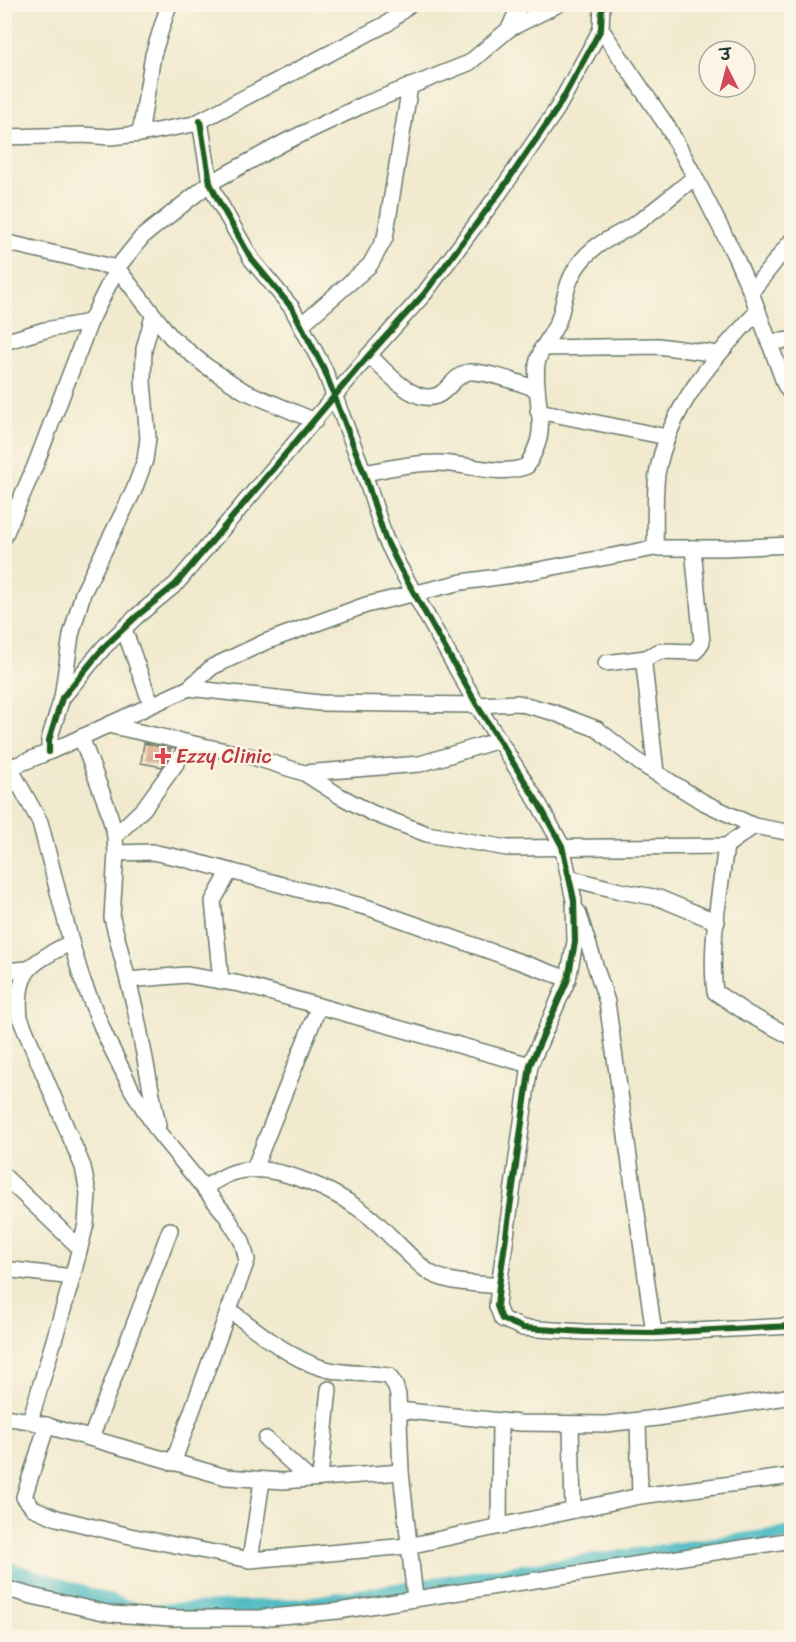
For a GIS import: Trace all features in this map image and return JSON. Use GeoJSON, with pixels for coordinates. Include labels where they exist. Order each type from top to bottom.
{"type":"FeatureCollection","features":[{"type":"Feature","properties":{"kind":"street"},"geometry":{"type":"LineString","coordinates":[[140,134],[153,55],[169,4]]}},
{"type":"Feature","properties":{"kind":"street"},"geometry":{"type":"LineString","coordinates":[[4,137],[84,135],[110,137],[194,124],[388,23],[410,4]]}},
{"type":"Feature","properties":{"kind":"street"},"geometry":{"type":"LineString","coordinates":[[509,29],[520,4]]}},
{"type":"Feature","properties":{"kind":"street"},"geometry":{"type":"LineString","coordinates":[[4,537],[35,465],[90,322],[117,268],[142,237],[210,183],[285,142],[363,105],[469,63],[509,29],[559,4]]}},
{"type":"Feature","properties":{"kind":"street"},"geometry":{"type":"LineString","coordinates":[[62,698],[104,647],[176,584],[369,355],[424,294],[500,192],[557,109],[601,29],[602,4]]}},
{"type":"Feature","properties":{"kind":"street"},"geometry":{"type":"LineString","coordinates":[[601,29],[669,129],[695,177],[751,292],[785,385],[792,396]]}},
{"type":"Feature","properties":{"kind":"street"},"geometry":{"type":"LineString","coordinates":[[301,325],[369,266],[385,238],[410,86]]}},
{"type":"Feature","properties":{"kind":"street"},"geometry":{"type":"LineString","coordinates":[[200,121],[210,183],[252,260],[292,308],[324,369],[364,473],[385,538],[477,705],[540,806],[562,846],[574,900],[607,1002],[654,1333]]}},
{"type":"Feature","properties":{"kind":"street"},"geometry":{"type":"LineString","coordinates":[[364,473],[434,462],[495,471],[515,471],[527,466],[536,450],[540,432],[537,364],[542,348],[558,320],[566,287],[578,265],[595,246],[636,224],[695,177]]}},
{"type":"Feature","properties":{"kind":"street"},"geometry":{"type":"LineString","coordinates":[[751,292],[792,240]]}},
{"type":"Feature","properties":{"kind":"street"},"geometry":{"type":"LineString","coordinates":[[4,242],[117,268],[171,337],[206,366],[244,391],[315,421]]}},
{"type":"Feature","properties":{"kind":"street"},"geometry":{"type":"LineString","coordinates":[[655,548],[657,475],[667,437],[687,395],[718,354],[758,311]]}},
{"type":"Feature","properties":{"kind":"street"},"geometry":{"type":"LineString","coordinates":[[49,752],[49,740],[62,698],[71,635],[82,593],[134,490],[146,460],[148,438],[143,382],[144,349],[153,316]]}},
{"type":"Feature","properties":{"kind":"street"},"geometry":{"type":"LineString","coordinates":[[4,342],[45,330],[90,322]]}},
{"type":"Feature","properties":{"kind":"street"},"geometry":{"type":"LineString","coordinates":[[769,342],[792,340]]}},
{"type":"Feature","properties":{"kind":"street"},"geometry":{"type":"LineString","coordinates":[[542,348],[658,346],[718,354]]}},
{"type":"Feature","properties":{"kind":"street"},"geometry":{"type":"LineString","coordinates":[[369,355],[415,395],[426,398],[435,397],[444,391],[453,380],[469,372],[501,378],[537,389]]}},
{"type":"Feature","properties":{"kind":"street"},"geometry":{"type":"LineString","coordinates":[[538,411],[667,437]]}},
{"type":"Feature","properties":{"kind":"street"},"geometry":{"type":"LineString","coordinates":[[173,1463],[247,1260],[242,1241],[225,1214],[159,1134],[132,1090],[105,1035],[82,979],[40,822],[7,765],[49,752],[189,688],[212,667],[265,642],[366,605],[462,582],[655,548],[792,545]]}},
{"type":"Feature","properties":{"kind":"street"},"geometry":{"type":"LineString","coordinates":[[606,663],[646,658],[660,651],[695,652],[702,642],[693,548]]}},
{"type":"Feature","properties":{"kind":"street"},"geometry":{"type":"LineString","coordinates":[[124,629],[151,704]]}},
{"type":"Feature","properties":{"kind":"street"},"geometry":{"type":"LineString","coordinates":[[646,658],[644,665],[656,772]]}},
{"type":"Feature","properties":{"kind":"street"},"geometry":{"type":"LineString","coordinates":[[189,688],[320,703],[477,705],[518,703],[561,715],[597,729],[640,763],[704,802],[754,826],[792,833]]}},
{"type":"Feature","properties":{"kind":"street"},"geometry":{"type":"LineString","coordinates":[[108,724],[253,758],[304,773],[372,813],[427,834],[507,848],[726,846],[754,826]]}},
{"type":"Feature","properties":{"kind":"street"},"geometry":{"type":"LineString","coordinates":[[81,737],[108,809],[115,836],[112,918],[128,980],[159,1134]]}},
{"type":"Feature","properties":{"kind":"street"},"geometry":{"type":"LineString","coordinates":[[304,773],[420,764],[499,740]]}},
{"type":"Feature","properties":{"kind":"street"},"geometry":{"type":"LineString","coordinates":[[115,836],[144,808],[190,744]]}},
{"type":"Feature","properties":{"kind":"street"},"geometry":{"type":"LineString","coordinates":[[726,846],[717,922],[713,976],[715,992],[748,1014],[792,1037]]}},
{"type":"Feature","properties":{"kind":"street"},"geometry":{"type":"LineString","coordinates":[[116,853],[152,852],[369,908],[568,979]]}},
{"type":"Feature","properties":{"kind":"street"},"geometry":{"type":"LineString","coordinates":[[221,981],[213,901],[230,871]]}},
{"type":"Feature","properties":{"kind":"street"},"geometry":{"type":"LineString","coordinates":[[569,878],[659,898],[717,922]]}},
{"type":"Feature","properties":{"kind":"street"},"geometry":{"type":"LineString","coordinates":[[574,900],[575,942],[568,979],[530,1065],[499,1286],[497,1306],[502,1319],[524,1328],[654,1333],[792,1326]]}},
{"type":"Feature","properties":{"kind":"street"},"geometry":{"type":"LineString","coordinates":[[30,1421],[73,1277],[86,1224],[88,1193],[83,1167],[20,1018],[18,999],[20,984],[27,969],[43,957],[71,942]]}},
{"type":"Feature","properties":{"kind":"street"},"geometry":{"type":"LineString","coordinates":[[4,971],[27,969]]}},
{"type":"Feature","properties":{"kind":"street"},"geometry":{"type":"LineString","coordinates":[[128,980],[186,975],[240,984],[530,1065]]}},
{"type":"Feature","properties":{"kind":"street"},"geometry":{"type":"LineString","coordinates":[[254,1169],[319,1006]]}},
{"type":"Feature","properties":{"kind":"street"},"geometry":{"type":"LineString","coordinates":[[204,1187],[233,1172],[254,1169],[285,1173],[322,1188],[371,1217],[429,1273],[449,1281],[499,1286]]}},
{"type":"Feature","properties":{"kind":"street"},"geometry":{"type":"LineString","coordinates":[[4,1176],[80,1248]]}},
{"type":"Feature","properties":{"kind":"street"},"geometry":{"type":"LineString","coordinates":[[91,1438],[170,1230]]}},
{"type":"Feature","properties":{"kind":"street"},"geometry":{"type":"LineString","coordinates":[[4,1269],[73,1277]]}},
{"type":"Feature","properties":{"kind":"street"},"geometry":{"type":"LineString","coordinates":[[229,1310],[291,1355],[319,1367],[341,1372],[388,1376],[395,1385],[399,1410],[401,1472],[415,1598]]}},
{"type":"Feature","properties":{"kind":"street"},"geometry":{"type":"LineString","coordinates":[[315,1479],[329,1389]]}},
{"type":"Feature","properties":{"kind":"street"},"geometry":{"type":"LineString","coordinates":[[399,1410],[500,1421],[606,1424],[792,1396]]}},
{"type":"Feature","properties":{"kind":"street"},"geometry":{"type":"LineString","coordinates":[[4,1417],[47,1425],[226,1477],[262,1480],[315,1479],[401,1472]]}},
{"type":"Feature","properties":{"kind":"street"},"geometry":{"type":"LineString","coordinates":[[499,1525],[500,1421]]}},
{"type":"Feature","properties":{"kind":"street"},"geometry":{"type":"LineString","coordinates":[[638,1421],[640,1496]]}},
{"type":"Feature","properties":{"kind":"street"},"geometry":{"type":"LineString","coordinates":[[571,1424],[573,1510]]}},
{"type":"Feature","properties":{"kind":"street"},"geometry":{"type":"LineString","coordinates":[[47,1425],[24,1497],[33,1508],[57,1518],[130,1536],[250,1560],[408,1545],[640,1496],[792,1476]]}},
{"type":"Feature","properties":{"kind":"street"},"geometry":{"type":"LineString","coordinates":[[266,1438],[315,1479]]}},
{"type":"Feature","properties":{"kind":"street"},"geometry":{"type":"LineString","coordinates":[[250,1560],[262,1480]]}},
{"type":"Feature","properties":{"kind":"street"},"geometry":{"type":"LineString","coordinates":[[4,1588],[112,1614],[171,1618],[259,1618],[338,1611],[792,1540]]}},
{"type":"Feature","properties":{"kind":"building"},"geometry":{"type":"Polygon","coordinates":[[[144,743],[170,749],[169,757],[162,767],[141,763],[144,743]]]}},
{"type":"Feature","properties":{"kind":"waterway"},"geometry":{"type":"LineString","coordinates":[[4,1567],[139,1611],[302,1605],[479,1577],[792,1533]]}},
{"type":"Feature","properties":{"kind":"cycle path"},"geometry":{"type":"LineString","coordinates":[[49,752],[49,740],[62,698],[104,647],[176,584],[369,355],[424,294],[500,192],[557,109],[601,29],[602,4]]}},
{"type":"Feature","properties":{"kind":"cycle path"},"geometry":{"type":"LineString","coordinates":[[200,121],[210,183],[252,260],[292,308],[324,369],[364,473],[385,538],[477,705],[540,806],[562,846],[574,900],[575,942],[568,979],[530,1065],[499,1286],[497,1306],[502,1319],[523,1328],[584,1332],[654,1333],[792,1326]]}},
{"type":"Feature","properties":{"kind":"place","name":"Ezzy Clinic"},"geometry":{"type":"Point","coordinates":[163,756]}}]}
